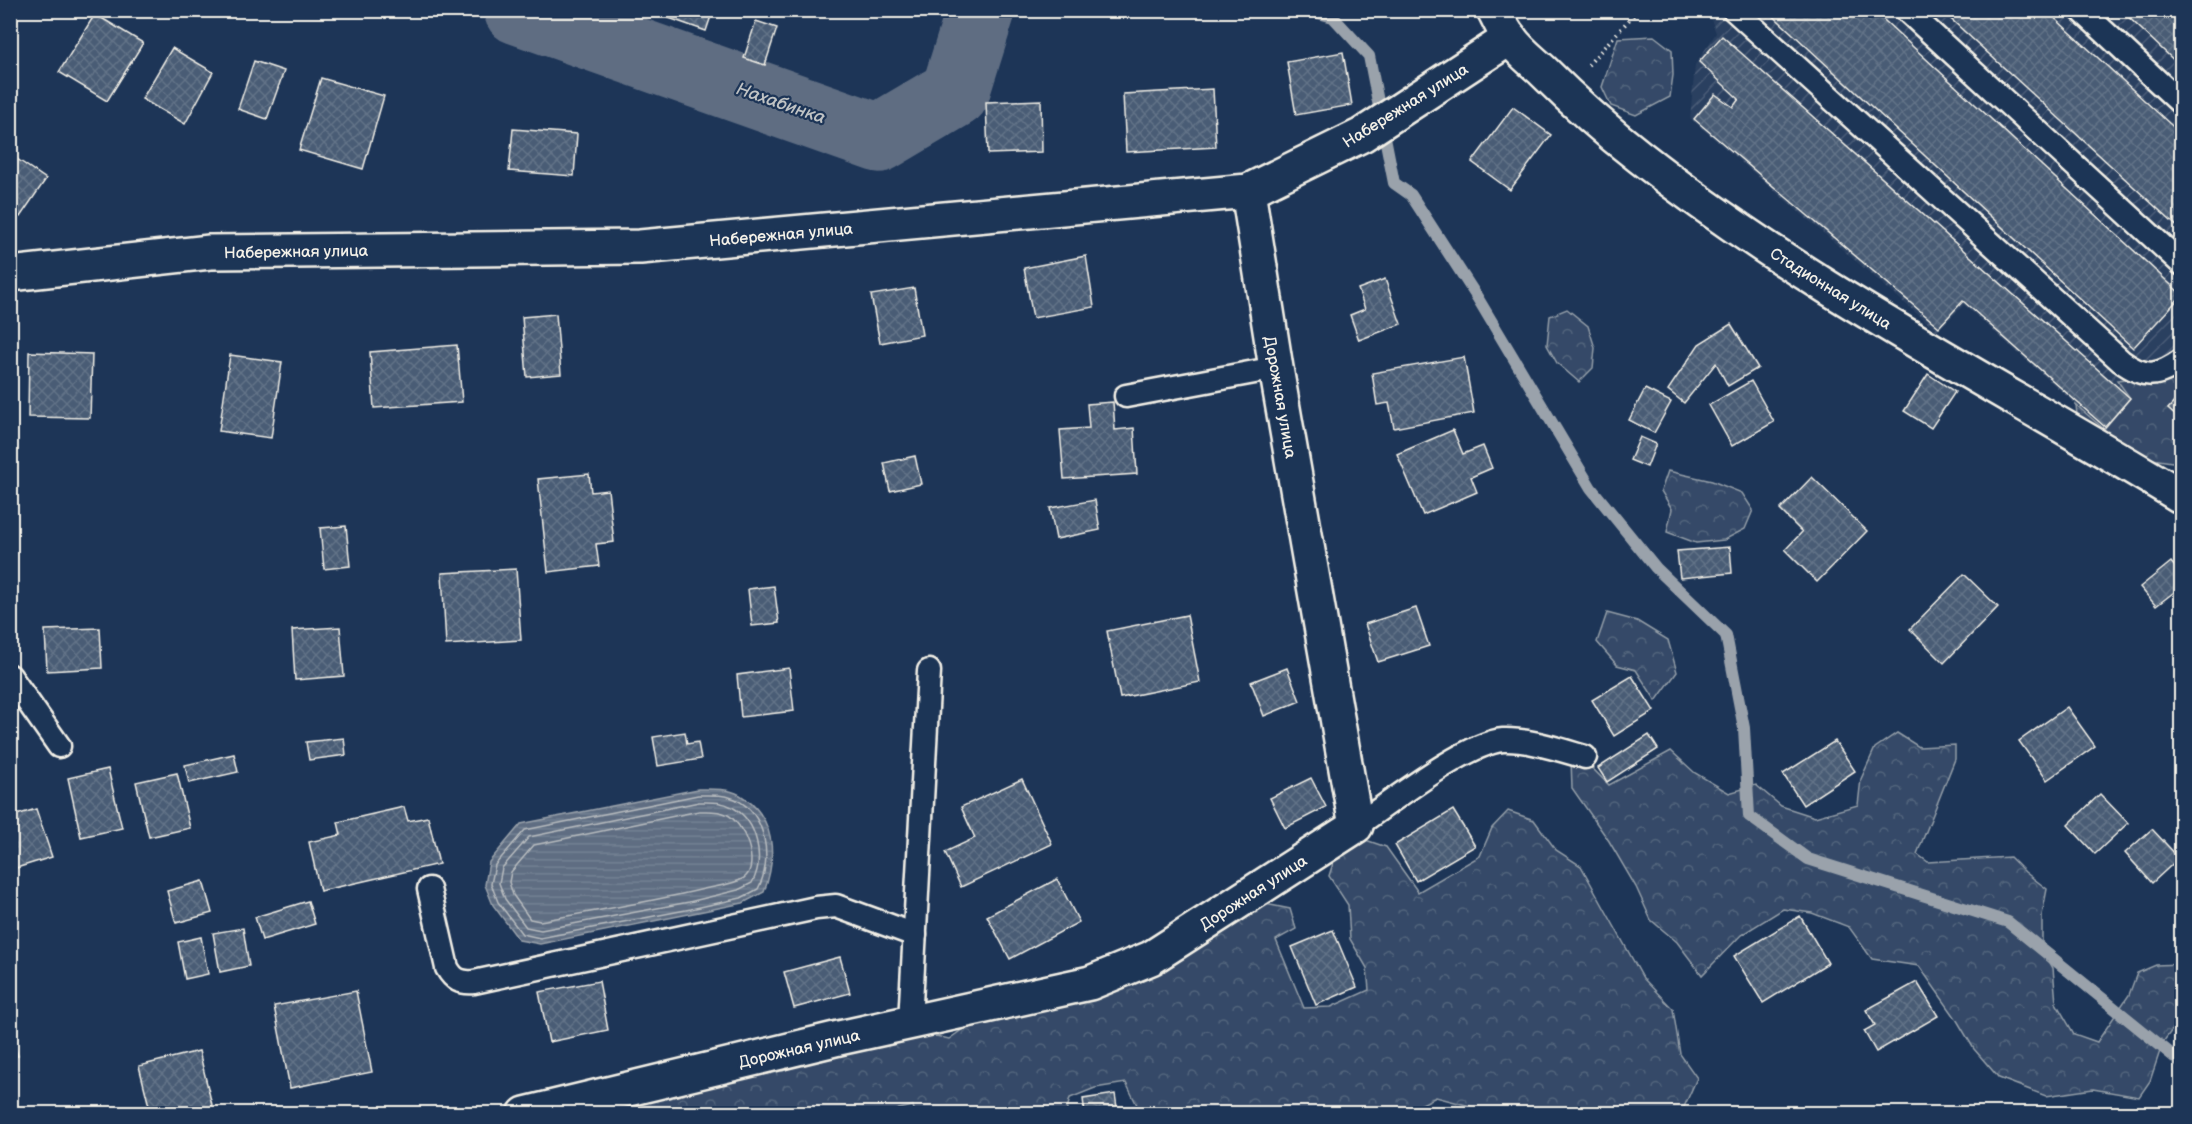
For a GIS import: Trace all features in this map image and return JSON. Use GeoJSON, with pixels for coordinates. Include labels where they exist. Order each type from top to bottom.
{"type":"FeatureCollection","features":[{"type":"Feature","properties":{"kind":"street","name":"Стадионная улица"},"geometry":{"type":"LineString","coordinates":[[1502,24],[1563,91],[1611,135],[1679,188],[1809,276],[1924,347],[2077,433],[2181,497]]}},
{"type":"Feature","properties":{"kind":"street","name":"Набережная улица"},"geometry":{"type":"LineString","coordinates":[[10,274],[210,252],[640,247],[1248,191],[1362,135],[1502,24]]}},
{"type":"Feature","properties":{"kind":"street","name":"Дорожная улица"},"geometry":{"type":"LineString","coordinates":[[525,1113],[910,1022],[1090,983],[1151,958],[1356,826],[1276,368],[1248,191]]}},
{"type":"Feature","properties":{"kind":"lane"},"geometry":{"type":"LineString","coordinates":[[1734,10],[2127,366],[2134,371],[2150,375],[2166,371],[2181,360]]}},
{"type":"Feature","properties":{"kind":"lane"},"geometry":{"type":"LineString","coordinates":[[1906,10],[2181,264]]}},
{"type":"Feature","properties":{"kind":"lane"},"geometry":{"type":"LineString","coordinates":[[2081,10],[2181,104]]}},
{"type":"Feature","properties":{"kind":"lane"},"geometry":{"type":"LineString","coordinates":[[1126,396],[1276,368]]}},
{"type":"Feature","properties":{"kind":"lane"},"geometry":{"type":"LineString","coordinates":[[910,1022],[929,671]]}},
{"type":"Feature","properties":{"kind":"lane"},"geometry":{"type":"LineString","coordinates":[[10,676],[59,746]]}},
{"type":"Feature","properties":{"kind":"lane"},"geometry":{"type":"LineString","coordinates":[[1356,826],[1466,752],[1503,740],[1545,745],[1585,757]]}},
{"type":"Feature","properties":{"kind":"lane"},"geometry":{"type":"LineString","coordinates":[[429,889],[447,968],[451,976],[461,983],[816,908],[836,906],[915,935]]}},
{"type":"Feature","properties":{"kind":"path"},"geometry":{"type":"LineString","coordinates":[[1563,91],[1638,10]]}},
{"type":"Feature","properties":{"kind":"shaded area"},"geometry":{"type":"Polygon","coordinates":[[[1708,11],[2181,11],[2181,423],[2104,429],[1964,305],[1937,331],[1690,118],[1695,65],[1716,33],[1708,11]]]}},
{"type":"Feature","properties":{"kind":"green space"},"geometry":{"type":"Polygon","coordinates":[[[1654,36],[1672,50],[1673,75],[1670,97],[1636,115],[1611,106],[1602,87],[1618,38],[1654,36]]]}},
{"type":"Feature","properties":{"kind":"green space"},"geometry":{"type":"Polygon","coordinates":[[[1567,309],[1588,326],[1595,348],[1593,368],[1579,382],[1557,363],[1547,345],[1550,316],[1567,309]]]}},
{"type":"Feature","properties":{"kind":"green space"},"geometry":{"type":"Polygon","coordinates":[[[2181,364],[2181,394],[2168,409],[2181,421],[2181,459],[2172,462],[2145,458],[2090,430],[2077,415],[2076,405],[2104,429],[2130,398],[2117,380],[2134,378],[2181,364]]]}},
{"type":"Feature","properties":{"kind":"green space"},"geometry":{"type":"Polygon","coordinates":[[[1668,471],[1712,481],[1742,493],[1753,510],[1745,529],[1724,540],[1696,543],[1667,532],[1672,509],[1661,491],[1668,471]]]}},
{"type":"Feature","properties":{"kind":"green space"},"geometry":{"type":"Polygon","coordinates":[[[1607,613],[1637,621],[1668,640],[1677,672],[1656,701],[1636,670],[1617,665],[1597,642],[1607,613]]]}},
{"type":"Feature","properties":{"kind":"green space"},"geometry":{"type":"Polygon","coordinates":[[[1897,733],[1919,747],[1955,745],[1955,759],[1917,854],[1928,862],[2010,857],[2047,889],[2042,915],[2042,949],[2053,968],[2056,1003],[2074,1034],[2097,1042],[2129,995],[2137,973],[2156,965],[2181,964],[2181,1018],[2163,1042],[2150,1081],[2139,1097],[2093,1089],[2046,1096],[1999,1078],[1974,1049],[1955,1017],[1919,966],[1872,959],[1849,927],[1812,913],[1783,909],[1741,935],[1702,975],[1677,942],[1651,920],[1636,887],[1609,841],[1572,788],[1571,759],[1593,769],[1609,785],[1671,751],[1695,773],[1729,793],[1756,785],[1781,806],[1815,817],[1858,805],[1861,779],[1875,748],[1897,733]]]}},
{"type":"Feature","properties":{"kind":"green space"},"geometry":{"type":"Polygon","coordinates":[[[1508,811],[1534,820],[1556,850],[1581,866],[1643,978],[1673,1009],[1680,1054],[1697,1078],[1684,1107],[1674,1114],[1480,1113],[1470,1106],[1436,1097],[1404,1113],[1137,1113],[1138,1107],[1126,1083],[1095,1088],[1070,1098],[1066,1113],[915,1113],[913,1106],[899,1109],[891,1114],[585,1114],[605,1104],[639,1105],[753,1063],[783,1071],[838,1045],[873,1049],[894,1033],[923,1033],[949,1039],[966,1027],[1035,1006],[1084,1002],[1134,984],[1190,949],[1255,902],[1290,909],[1296,929],[1276,940],[1304,1008],[1331,1007],[1369,990],[1367,968],[1350,939],[1348,905],[1329,876],[1335,857],[1360,838],[1386,847],[1418,892],[1480,856],[1492,828],[1508,811]]]}},
{"type":"Feature","properties":{"kind":"water"},"geometry":{"type":"Polygon","coordinates":[[[698,789],[719,789],[740,795],[761,815],[767,826],[772,852],[764,892],[743,903],[540,944],[519,940],[493,905],[485,885],[489,862],[521,824],[698,789]]]}},
{"type":"Feature","properties":{"kind":"building"},"geometry":{"type":"Polygon","coordinates":[[[10,10],[19,10],[10,23],[10,10]]]}},
{"type":"Feature","properties":{"kind":"building"},"geometry":{"type":"Polygon","coordinates":[[[646,10],[713,10],[706,31],[646,10]]]}},
{"type":"Feature","properties":{"kind":"building"},"geometry":{"type":"Polygon","coordinates":[[[1767,10],[1873,10],[2182,295],[2133,348],[1767,10]]]}},
{"type":"Feature","properties":{"kind":"building"},"geometry":{"type":"Polygon","coordinates":[[[1941,10],[2046,10],[2182,135],[2182,231],[1941,10]]]}},
{"type":"Feature","properties":{"kind":"building"},"geometry":{"type":"Polygon","coordinates":[[[2121,10],[2182,10],[2182,68],[2121,10]]]}},
{"type":"Feature","properties":{"kind":"building"},"geometry":{"type":"Polygon","coordinates":[[[95,14],[143,43],[107,101],[59,72],[95,14]]]}},
{"type":"Feature","properties":{"kind":"building"},"geometry":{"type":"Polygon","coordinates":[[[756,21],[777,28],[765,65],[744,58],[756,21]]]}},
{"type":"Feature","properties":{"kind":"building"},"geometry":{"type":"Polygon","coordinates":[[[1722,36],[2130,398],[2105,427],[1963,301],[1939,327],[1694,119],[1715,94],[1733,107],[1739,99],[1699,62],[1722,36]]]}},
{"type":"Feature","properties":{"kind":"building"},"geometry":{"type":"Polygon","coordinates":[[[172,48],[213,72],[185,124],[142,99],[172,48]]]}},
{"type":"Feature","properties":{"kind":"building"},"geometry":{"type":"Polygon","coordinates":[[[1343,52],[1352,105],[1296,115],[1287,62],[1343,52]]]}},
{"type":"Feature","properties":{"kind":"building"},"geometry":{"type":"Polygon","coordinates":[[[254,61],[284,71],[267,119],[238,109],[254,61]]]}},
{"type":"Feature","properties":{"kind":"building"},"geometry":{"type":"Polygon","coordinates":[[[321,78],[384,96],[363,169],[299,150],[321,78]]]}},
{"type":"Feature","properties":{"kind":"building"},"geometry":{"type":"Polygon","coordinates":[[[1213,89],[1216,147],[1126,152],[1123,94],[1213,89]]]}},
{"type":"Feature","properties":{"kind":"building"},"geometry":{"type":"Polygon","coordinates":[[[1041,100],[1042,152],[988,154],[986,102],[1041,100]]]}},
{"type":"Feature","properties":{"kind":"building"},"geometry":{"type":"Polygon","coordinates":[[[1513,107],[1551,135],[1510,190],[1472,162],[1513,107]]]}},
{"type":"Feature","properties":{"kind":"building"},"geometry":{"type":"Polygon","coordinates":[[[513,129],[577,134],[574,176],[509,171],[513,129]]]}},
{"type":"Feature","properties":{"kind":"building"},"geometry":{"type":"Polygon","coordinates":[[[17,159],[46,179],[20,217],[10,210],[10,168],[17,159]]]}},
{"type":"Feature","properties":{"kind":"building"},"geometry":{"type":"Polygon","coordinates":[[[1086,256],[1094,307],[1033,318],[1024,268],[1086,256]]]}},
{"type":"Feature","properties":{"kind":"building"},"geometry":{"type":"Polygon","coordinates":[[[1385,279],[1401,324],[1359,340],[1350,315],[1365,309],[1358,289],[1385,279]]]}},
{"type":"Feature","properties":{"kind":"building"},"geometry":{"type":"Polygon","coordinates":[[[914,288],[922,335],[880,343],[871,295],[914,288]]]}},
{"type":"Feature","properties":{"kind":"building"},"geometry":{"type":"Polygon","coordinates":[[[556,314],[561,374],[527,377],[522,317],[556,314]]]}},
{"type":"Feature","properties":{"kind":"building"},"geometry":{"type":"Polygon","coordinates":[[[1731,324],[1758,368],[1728,386],[1716,363],[1684,403],[1668,390],[1699,344],[1731,324]]]}},
{"type":"Feature","properties":{"kind":"building"},"geometry":{"type":"Polygon","coordinates":[[[457,345],[462,402],[374,408],[370,352],[457,345]]]}},
{"type":"Feature","properties":{"kind":"building"},"geometry":{"type":"Polygon","coordinates":[[[29,352],[92,354],[90,418],[28,417],[29,352]]]}},
{"type":"Feature","properties":{"kind":"building"},"geometry":{"type":"Polygon","coordinates":[[[230,355],[282,362],[271,438],[219,431],[230,355]]]}},
{"type":"Feature","properties":{"kind":"building"},"geometry":{"type":"Polygon","coordinates":[[[1464,357],[1474,413],[1394,428],[1389,403],[1377,405],[1372,373],[1464,357]]]}},
{"type":"Feature","properties":{"kind":"building"},"geometry":{"type":"Polygon","coordinates":[[[1928,374],[1955,392],[1931,428],[1904,411],[1928,374]]]}},
{"type":"Feature","properties":{"kind":"building"},"geometry":{"type":"Polygon","coordinates":[[[1751,381],[1774,422],[1732,446],[1709,405],[1751,381]]]}},
{"type":"Feature","properties":{"kind":"building"},"geometry":{"type":"Polygon","coordinates":[[[1645,389],[1671,402],[1654,433],[1629,420],[1645,389]]]}},
{"type":"Feature","properties":{"kind":"building"},"geometry":{"type":"Polygon","coordinates":[[[2182,394],[2182,421],[2168,409],[2182,394]]]}},
{"type":"Feature","properties":{"kind":"building"},"geometry":{"type":"Polygon","coordinates":[[[1113,402],[1115,430],[1134,428],[1137,474],[1064,479],[1060,430],[1089,428],[1087,404],[1113,402]]]}},
{"type":"Feature","properties":{"kind":"building"},"geometry":{"type":"Polygon","coordinates":[[[1453,430],[1463,454],[1483,446],[1492,468],[1471,477],[1477,492],[1423,515],[1397,454],[1453,430]]]}},
{"type":"Feature","properties":{"kind":"building"},"geometry":{"type":"Polygon","coordinates":[[[1640,437],[1656,444],[1647,467],[1630,460],[1640,437]]]}},
{"type":"Feature","properties":{"kind":"building"},"geometry":{"type":"Polygon","coordinates":[[[915,456],[921,484],[890,491],[884,463],[915,456]]]}},
{"type":"Feature","properties":{"kind":"building"},"geometry":{"type":"Polygon","coordinates":[[[589,474],[591,492],[608,490],[614,542],[596,544],[599,566],[548,572],[538,479],[589,474]]]}},
{"type":"Feature","properties":{"kind":"building"},"geometry":{"type":"Polygon","coordinates":[[[1812,477],[1867,531],[1817,582],[1785,550],[1802,532],[1780,510],[1812,477]]]}},
{"type":"Feature","properties":{"kind":"building"},"geometry":{"type":"Polygon","coordinates":[[[1095,500],[1100,530],[1056,539],[1050,508],[1095,500]]]}},
{"type":"Feature","properties":{"kind":"building"},"geometry":{"type":"Polygon","coordinates":[[[346,526],[350,566],[324,569],[320,528],[346,526]]]}},
{"type":"Feature","properties":{"kind":"building"},"geometry":{"type":"Polygon","coordinates":[[[1730,547],[1732,573],[1680,578],[1677,551],[1730,547]]]}},
{"type":"Feature","properties":{"kind":"building"},"geometry":{"type":"Polygon","coordinates":[[[2171,562],[2182,575],[2182,586],[2156,606],[2140,587],[2171,562]]]}},
{"type":"Feature","properties":{"kind":"building"},"geometry":{"type":"Polygon","coordinates":[[[516,569],[521,640],[446,645],[442,573],[516,569]]]}},
{"type":"Feature","properties":{"kind":"building"},"geometry":{"type":"Polygon","coordinates":[[[1964,574],[1998,607],[1944,663],[1910,629],[1964,574]]]}},
{"type":"Feature","properties":{"kind":"building"},"geometry":{"type":"Polygon","coordinates":[[[774,586],[779,623],[752,626],[748,589],[774,586]]]}},
{"type":"Feature","properties":{"kind":"building"},"geometry":{"type":"Polygon","coordinates":[[[1416,608],[1429,646],[1378,662],[1365,624],[1416,608]]]}},
{"type":"Feature","properties":{"kind":"building"},"geometry":{"type":"Polygon","coordinates":[[[1187,615],[1200,682],[1120,698],[1107,631],[1187,615]]]}},
{"type":"Feature","properties":{"kind":"building"},"geometry":{"type":"Polygon","coordinates":[[[340,627],[344,676],[295,680],[292,630],[340,627]]]}},
{"type":"Feature","properties":{"kind":"building"},"geometry":{"type":"Polygon","coordinates":[[[100,628],[102,668],[47,671],[45,630],[100,628]]]}},
{"type":"Feature","properties":{"kind":"building"},"geometry":{"type":"Polygon","coordinates":[[[789,668],[794,711],[741,717],[737,675],[789,668]]]}},
{"type":"Feature","properties":{"kind":"building"},"geometry":{"type":"Polygon","coordinates":[[[1287,668],[1300,701],[1264,716],[1251,682],[1287,668]]]}},
{"type":"Feature","properties":{"kind":"building"},"geometry":{"type":"Polygon","coordinates":[[[1632,676],[1654,711],[1614,736],[1592,700],[1632,676]]]}},
{"type":"Feature","properties":{"kind":"building"},"geometry":{"type":"Polygon","coordinates":[[[2067,707],[2095,746],[2047,780],[2019,741],[2067,707]]]}},
{"type":"Feature","properties":{"kind":"building"},"geometry":{"type":"Polygon","coordinates":[[[685,732],[687,744],[698,742],[701,759],[658,766],[653,737],[685,732]]]}},
{"type":"Feature","properties":{"kind":"building"},"geometry":{"type":"Polygon","coordinates":[[[1649,735],[1658,749],[1607,782],[1598,768],[1649,735]]]}},
{"type":"Feature","properties":{"kind":"building"},"geometry":{"type":"Polygon","coordinates":[[[344,738],[346,755],[309,760],[306,742],[344,738]]]}},
{"type":"Feature","properties":{"kind":"building"},"geometry":{"type":"Polygon","coordinates":[[[1835,741],[1855,771],[1803,805],[1783,774],[1835,741]]]}},
{"type":"Feature","properties":{"kind":"building"},"geometry":{"type":"Polygon","coordinates":[[[234,754],[238,772],[189,783],[185,765],[234,754]]]}},
{"type":"Feature","properties":{"kind":"building"},"geometry":{"type":"Polygon","coordinates":[[[108,769],[122,828],[81,837],[68,778],[108,769]]]}},
{"type":"Feature","properties":{"kind":"building"},"geometry":{"type":"Polygon","coordinates":[[[177,773],[190,828],[149,837],[136,782],[177,773]]]}},
{"type":"Feature","properties":{"kind":"building"},"geometry":{"type":"Polygon","coordinates":[[[1311,778],[1326,807],[1285,828],[1270,798],[1311,778]]]}},
{"type":"Feature","properties":{"kind":"building"},"geometry":{"type":"Polygon","coordinates":[[[1022,779],[1052,844],[961,887],[945,852],[975,838],[961,807],[1022,779]]]}},
{"type":"Feature","properties":{"kind":"building"},"geometry":{"type":"Polygon","coordinates":[[[2100,794],[2128,823],[2095,854],[2068,825],[2100,794]]]}},
{"type":"Feature","properties":{"kind":"building"},"geometry":{"type":"Polygon","coordinates":[[[404,807],[408,821],[428,817],[439,864],[320,891],[309,842],[341,835],[338,822],[404,807]]]}},
{"type":"Feature","properties":{"kind":"building"},"geometry":{"type":"Polygon","coordinates":[[[36,809],[52,857],[13,869],[10,861],[10,817],[36,809]]]}},
{"type":"Feature","properties":{"kind":"building"},"geometry":{"type":"Polygon","coordinates":[[[1453,810],[1475,846],[1416,881],[1395,845],[1453,810]]]}},
{"type":"Feature","properties":{"kind":"building"},"geometry":{"type":"Polygon","coordinates":[[[2152,829],[2179,858],[2152,883],[2125,853],[2152,829]]]}},
{"type":"Feature","properties":{"kind":"building"},"geometry":{"type":"Polygon","coordinates":[[[1057,879],[1079,922],[1010,959],[987,916],[1057,879]]]}},
{"type":"Feature","properties":{"kind":"building"},"geometry":{"type":"Polygon","coordinates":[[[203,881],[212,913],[176,923],[167,891],[203,881]]]}},
{"type":"Feature","properties":{"kind":"building"},"geometry":{"type":"Polygon","coordinates":[[[308,901],[315,924],[262,940],[255,917],[308,901]]]}},
{"type":"Feature","properties":{"kind":"building"},"geometry":{"type":"Polygon","coordinates":[[[1800,916],[1828,963],[1763,1003],[1734,956],[1800,916]]]}},
{"type":"Feature","properties":{"kind":"building"},"geometry":{"type":"Polygon","coordinates":[[[243,928],[249,966],[220,972],[213,933],[243,928]]]}},
{"type":"Feature","properties":{"kind":"building"},"geometry":{"type":"Polygon","coordinates":[[[1333,930],[1357,987],[1316,1005],[1292,947],[1333,930]]]}},
{"type":"Feature","properties":{"kind":"building"},"geometry":{"type":"Polygon","coordinates":[[[201,937],[208,974],[185,979],[178,942],[201,937]]]}},
{"type":"Feature","properties":{"kind":"building"},"geometry":{"type":"Polygon","coordinates":[[[840,957],[850,993],[794,1008],[784,972],[840,957]]]}},
{"type":"Feature","properties":{"kind":"building"},"geometry":{"type":"Polygon","coordinates":[[[599,981],[608,1030],[549,1042],[539,992],[599,981]]]}},
{"type":"Feature","properties":{"kind":"building"},"geometry":{"type":"Polygon","coordinates":[[[1917,982],[1938,1016],[1876,1052],[1864,1031],[1875,1025],[1866,1010],[1917,982]]]}},
{"type":"Feature","properties":{"kind":"building"},"geometry":{"type":"Polygon","coordinates":[[[356,991],[372,1072],[290,1088],[274,1006],[356,991]]]}},
{"type":"Feature","properties":{"kind":"building"},"geometry":{"type":"Polygon","coordinates":[[[10,1029],[18,1056],[10,1058],[10,1029]]]}},
{"type":"Feature","properties":{"kind":"building"},"geometry":{"type":"Polygon","coordinates":[[[199,1051],[213,1109],[194,1114],[151,1114],[139,1066],[199,1051]]]}},
{"type":"Feature","properties":{"kind":"building"},"geometry":{"type":"Polygon","coordinates":[[[1115,1094],[1118,1114],[1085,1114],[1083,1099],[1115,1094]]]}},
{"type":"Feature","properties":{"kind":"waterway","name":"Нахабинка"},"geometry":{"type":"LineString","coordinates":[[518,10],[879,138],[955,93],[981,10]]}},
{"type":"Feature","properties":{"kind":"waterway"},"geometry":{"type":"LineString","coordinates":[[1308,10],[1333,17],[1369,56],[1394,183],[1411,195],[1477,297],[1591,488],[1656,568],[1726,635],[1744,728],[1749,816],[1808,859],[2008,922],[2182,1063]]}}]}
